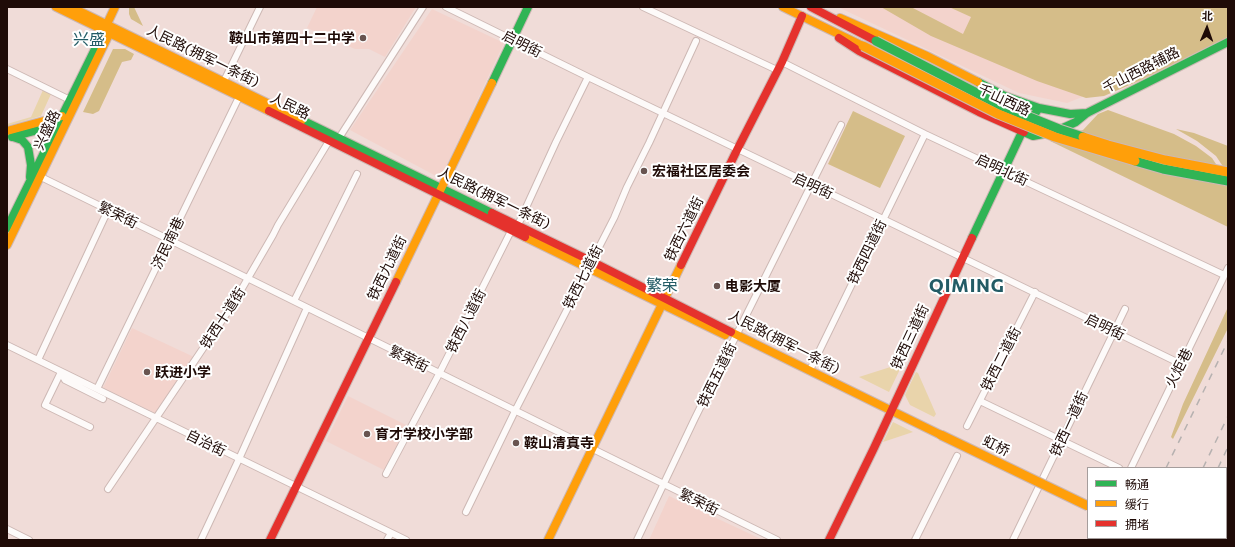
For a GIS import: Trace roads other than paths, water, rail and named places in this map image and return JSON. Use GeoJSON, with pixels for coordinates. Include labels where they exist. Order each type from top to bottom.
{"type":"FeatureCollection","features":[{"type":"Feature","properties":{"kind":"main road","name":"人民路"},"geometry":{"type":"LineString","coordinates":[[56,7],[108,28],[239,97],[329,141],[440,192]]}},
{"type":"Feature","properties":{"kind":"main road","name":"人民路(拥军一条街)"},"geometry":{"type":"LineString","coordinates":[[71,7],[108,28],[224,81],[339,138],[440,192],[590,264],[736,337],[810,370],[890,413]]}},
{"type":"Feature","properties":{"kind":"main road"},"geometry":{"type":"LineString","coordinates":[[108,28],[115,7]]}},
{"type":"Feature","properties":{"kind":"main road","name":"铁西九道街"},"geometry":{"type":"LineString","coordinates":[[270,540],[440,192],[528,7]]}},
{"type":"Feature","properties":{"kind":"main road","name":"千山西路"},"geometry":{"type":"LineString","coordinates":[[783,7],[998,114],[1055,137],[1106,154],[1163,169],[1228,181]]}},
{"type":"Feature","properties":{"kind":"main road"},"geometry":{"type":"LineString","coordinates":[[812,7],[881,35],[927,56],[1006,96],[1039,108],[1070,114],[1087,113]]}},
{"type":"Feature","properties":{"kind":"main road","name":"千山西路"},"geometry":{"type":"LineString","coordinates":[[812,7],[1002,106],[1058,129],[1108,145],[1165,160],[1228,172]]}},
{"type":"Feature","properties":{"kind":"main road","name":"铁西六道街"},"geometry":{"type":"LineString","coordinates":[[548,540],[737,150],[780,66],[802,16]]}},
{"type":"Feature","properties":{"kind":"main road"},"geometry":{"type":"LineString","coordinates":[[814,22],[860,51],[979,112],[1034,136]]}},
{"type":"Feature","properties":{"kind":"main road","name":"兴盛路"},"geometry":{"type":"LineString","coordinates":[[7,228],[57,125],[108,28]]}},
{"type":"Feature","properties":{"kind":"main road","name":"兴盛路"},"geometry":{"type":"LineString","coordinates":[[7,245],[41,177],[108,28]]}},
{"type":"Feature","properties":{"kind":"main road","name":"千山西路辅路"},"geometry":{"type":"LineString","coordinates":[[1034,136],[1054,132],[1076,122],[1087,113],[1228,42]]}},
{"type":"Feature","properties":{"kind":"main road","name":"铁西三道街"},"geometry":{"type":"LineString","coordinates":[[828,540],[890,413],[1022,132],[1039,108]]}},
{"type":"Feature","properties":{"kind":"main road"},"geometry":{"type":"LineString","coordinates":[[9,136],[62,116]]}},
{"type":"Feature","properties":{"kind":"main road"},"geometry":{"type":"LineString","coordinates":[[998,121],[1012,132],[1016,145],[1025,139],[1034,136]]}},
{"type":"Feature","properties":{"kind":"main road"},"geometry":{"type":"LineString","coordinates":[[9,136],[57,125]]}},
{"type":"Feature","properties":{"kind":"main road"},"geometry":{"type":"LineString","coordinates":[[9,136],[22,140],[28,147],[31,165],[29,184]]}},
{"type":"Feature","properties":{"kind":"main road"},"geometry":{"type":"LineString","coordinates":[[736,337],[890,413]]}},
{"type":"Feature","properties":{"kind":"main road","name":"虹桥"},"geometry":{"type":"LineString","coordinates":[[890,413],[941,435],[1087,506]]}},
{"type":"Feature","properties":{"kind":"street"},"geometry":{"type":"LineString","coordinates":[[224,81],[260,7]]}},
{"type":"Feature","properties":{"kind":"street"},"geometry":{"type":"LineString","coordinates":[[339,138],[423,7]]}},
{"type":"Feature","properties":{"kind":"street","name":"启明街"},"geometry":{"type":"LineString","coordinates":[[446,7],[737,150],[1035,292],[1181,364]]}},
{"type":"Feature","properties":{"kind":"street","name":"启明北街"},"geometry":{"type":"LineString","coordinates":[[644,7],[780,66],[1224,275]]}},
{"type":"Feature","properties":{"kind":"street","name":"铁西七道街"},"geometry":{"type":"LineString","coordinates":[[466,512],[515,411],[614,218],[696,40]]}},
{"type":"Feature","properties":{"kind":"street"},"geometry":{"type":"LineString","coordinates":[[7,69],[70,100]]}},
{"type":"Feature","properties":{"kind":"street","name":"铁西八道街"},"geometry":{"type":"LineString","coordinates":[[386,474],[514,228],[588,77]]}},
{"type":"Feature","properties":{"kind":"street","name":"济民南巷"},"geometry":{"type":"LineString","coordinates":[[97,389],[239,97]]}},
{"type":"Feature","properties":{"kind":"street","name":"铁西五道街"},"geometry":{"type":"LineString","coordinates":[[637,540],[663,484],[841,125]]}},
{"type":"Feature","properties":{"kind":"street","name":"铁西四道街"},"geometry":{"type":"LineString","coordinates":[[810,370],[925,134]]}},
{"type":"Feature","properties":{"kind":"street","name":"铁西十道街"},"geometry":{"type":"LineString","coordinates":[[108,489],[155,418],[210,340],[329,141]]}},
{"type":"Feature","properties":{"kind":"street"},"geometry":{"type":"LineString","coordinates":[[294,301],[357,174]]}},
{"type":"Feature","properties":{"kind":"street","name":"繁荣街"},"geometry":{"type":"LineString","coordinates":[[41,177],[777,540]]}},
{"type":"Feature","properties":{"kind":"street"},"geometry":{"type":"LineString","coordinates":[[38,360],[108,210]]}},
{"type":"Feature","properties":{"kind":"street","name":"火炬巷"},"geometry":{"type":"LineString","coordinates":[[1131,467],[1228,268]]}},
{"type":"Feature","properties":{"kind":"street","name":"铁西二道街"},"geometry":{"type":"LineString","coordinates":[[967,426],[1035,292]]}},
{"type":"Feature","properties":{"kind":"street"},"geometry":{"type":"LineString","coordinates":[[201,540],[307,308]]}},
{"type":"Feature","properties":{"kind":"street","name":"铁西一道街"},"geometry":{"type":"LineString","coordinates":[[1013,540],[1125,309]]}},
{"type":"Feature","properties":{"kind":"street","name":"自治街"},"geometry":{"type":"LineString","coordinates":[[7,345],[406,540]]}},
{"type":"Feature","properties":{"kind":"street"},"geometry":{"type":"LineString","coordinates":[[61,372],[65,380],[103,399]]}},
{"type":"Feature","properties":{"kind":"street"},"geometry":{"type":"LineString","coordinates":[[61,372],[45,405],[90,427]]}},
{"type":"Feature","properties":{"kind":"street"},"geometry":{"type":"LineString","coordinates":[[980,401],[1117,467]]}},
{"type":"Feature","properties":{"kind":"street"},"geometry":{"type":"LineString","coordinates":[[914,540],[957,456]]}},
{"type":"Feature","properties":{"kind":"street"},"geometry":{"type":"LineString","coordinates":[[7,529],[29,540]]}},
{"type":"Feature","properties":{"kind":"street"},"geometry":{"type":"LineString","coordinates":[[387,540],[391,533]]}},
{"type":"Feature","properties":{"kind":"railway"},"geometry":{"type":"LineString","coordinates":[[1166,467],[1228,341]]}},
{"type":"Feature","properties":{"kind":"railway"},"geometry":{"type":"LineString","coordinates":[[1203,467],[1228,416]]}},
{"type":"Feature","properties":{"kind":"railway"},"geometry":{"type":"LineString","coordinates":[[1218,467],[1228,447]]}},
{"type":"Feature","properties":{"kind":"place","name":"鞍山市第四十二中学"},"geometry":{"type":"Point","coordinates":[363,38]}},
{"type":"Feature","properties":{"kind":"place","name":"宏福社区居委会"},"geometry":{"type":"Point","coordinates":[644,171]}},
{"type":"Feature","properties":{"kind":"place","name":"电影大厦"},"geometry":{"type":"Point","coordinates":[717,286]}},
{"type":"Feature","properties":{"kind":"place","name":"跃进小学"},"geometry":{"type":"Point","coordinates":[147,372]}},
{"type":"Feature","properties":{"kind":"place","name":"育才学校小学部"},"geometry":{"type":"Point","coordinates":[367,434]}},
{"type":"Feature","properties":{"kind":"place","name":"鞍山清真寺"},"geometry":{"type":"Point","coordinates":[516,443]}},
{"type":"Feature","properties":{"kind":"district","name":"兴盛"},"geometry":{"type":"Point","coordinates":[89,40]}},
{"type":"Feature","properties":{"kind":"district","name":"繁荣"},"geometry":{"type":"Point","coordinates":[662,286]}},
{"type":"Feature","properties":{"kind":"district","name":"QIMING"},"geometry":{"type":"Point","coordinates":[967,286]}}]}
